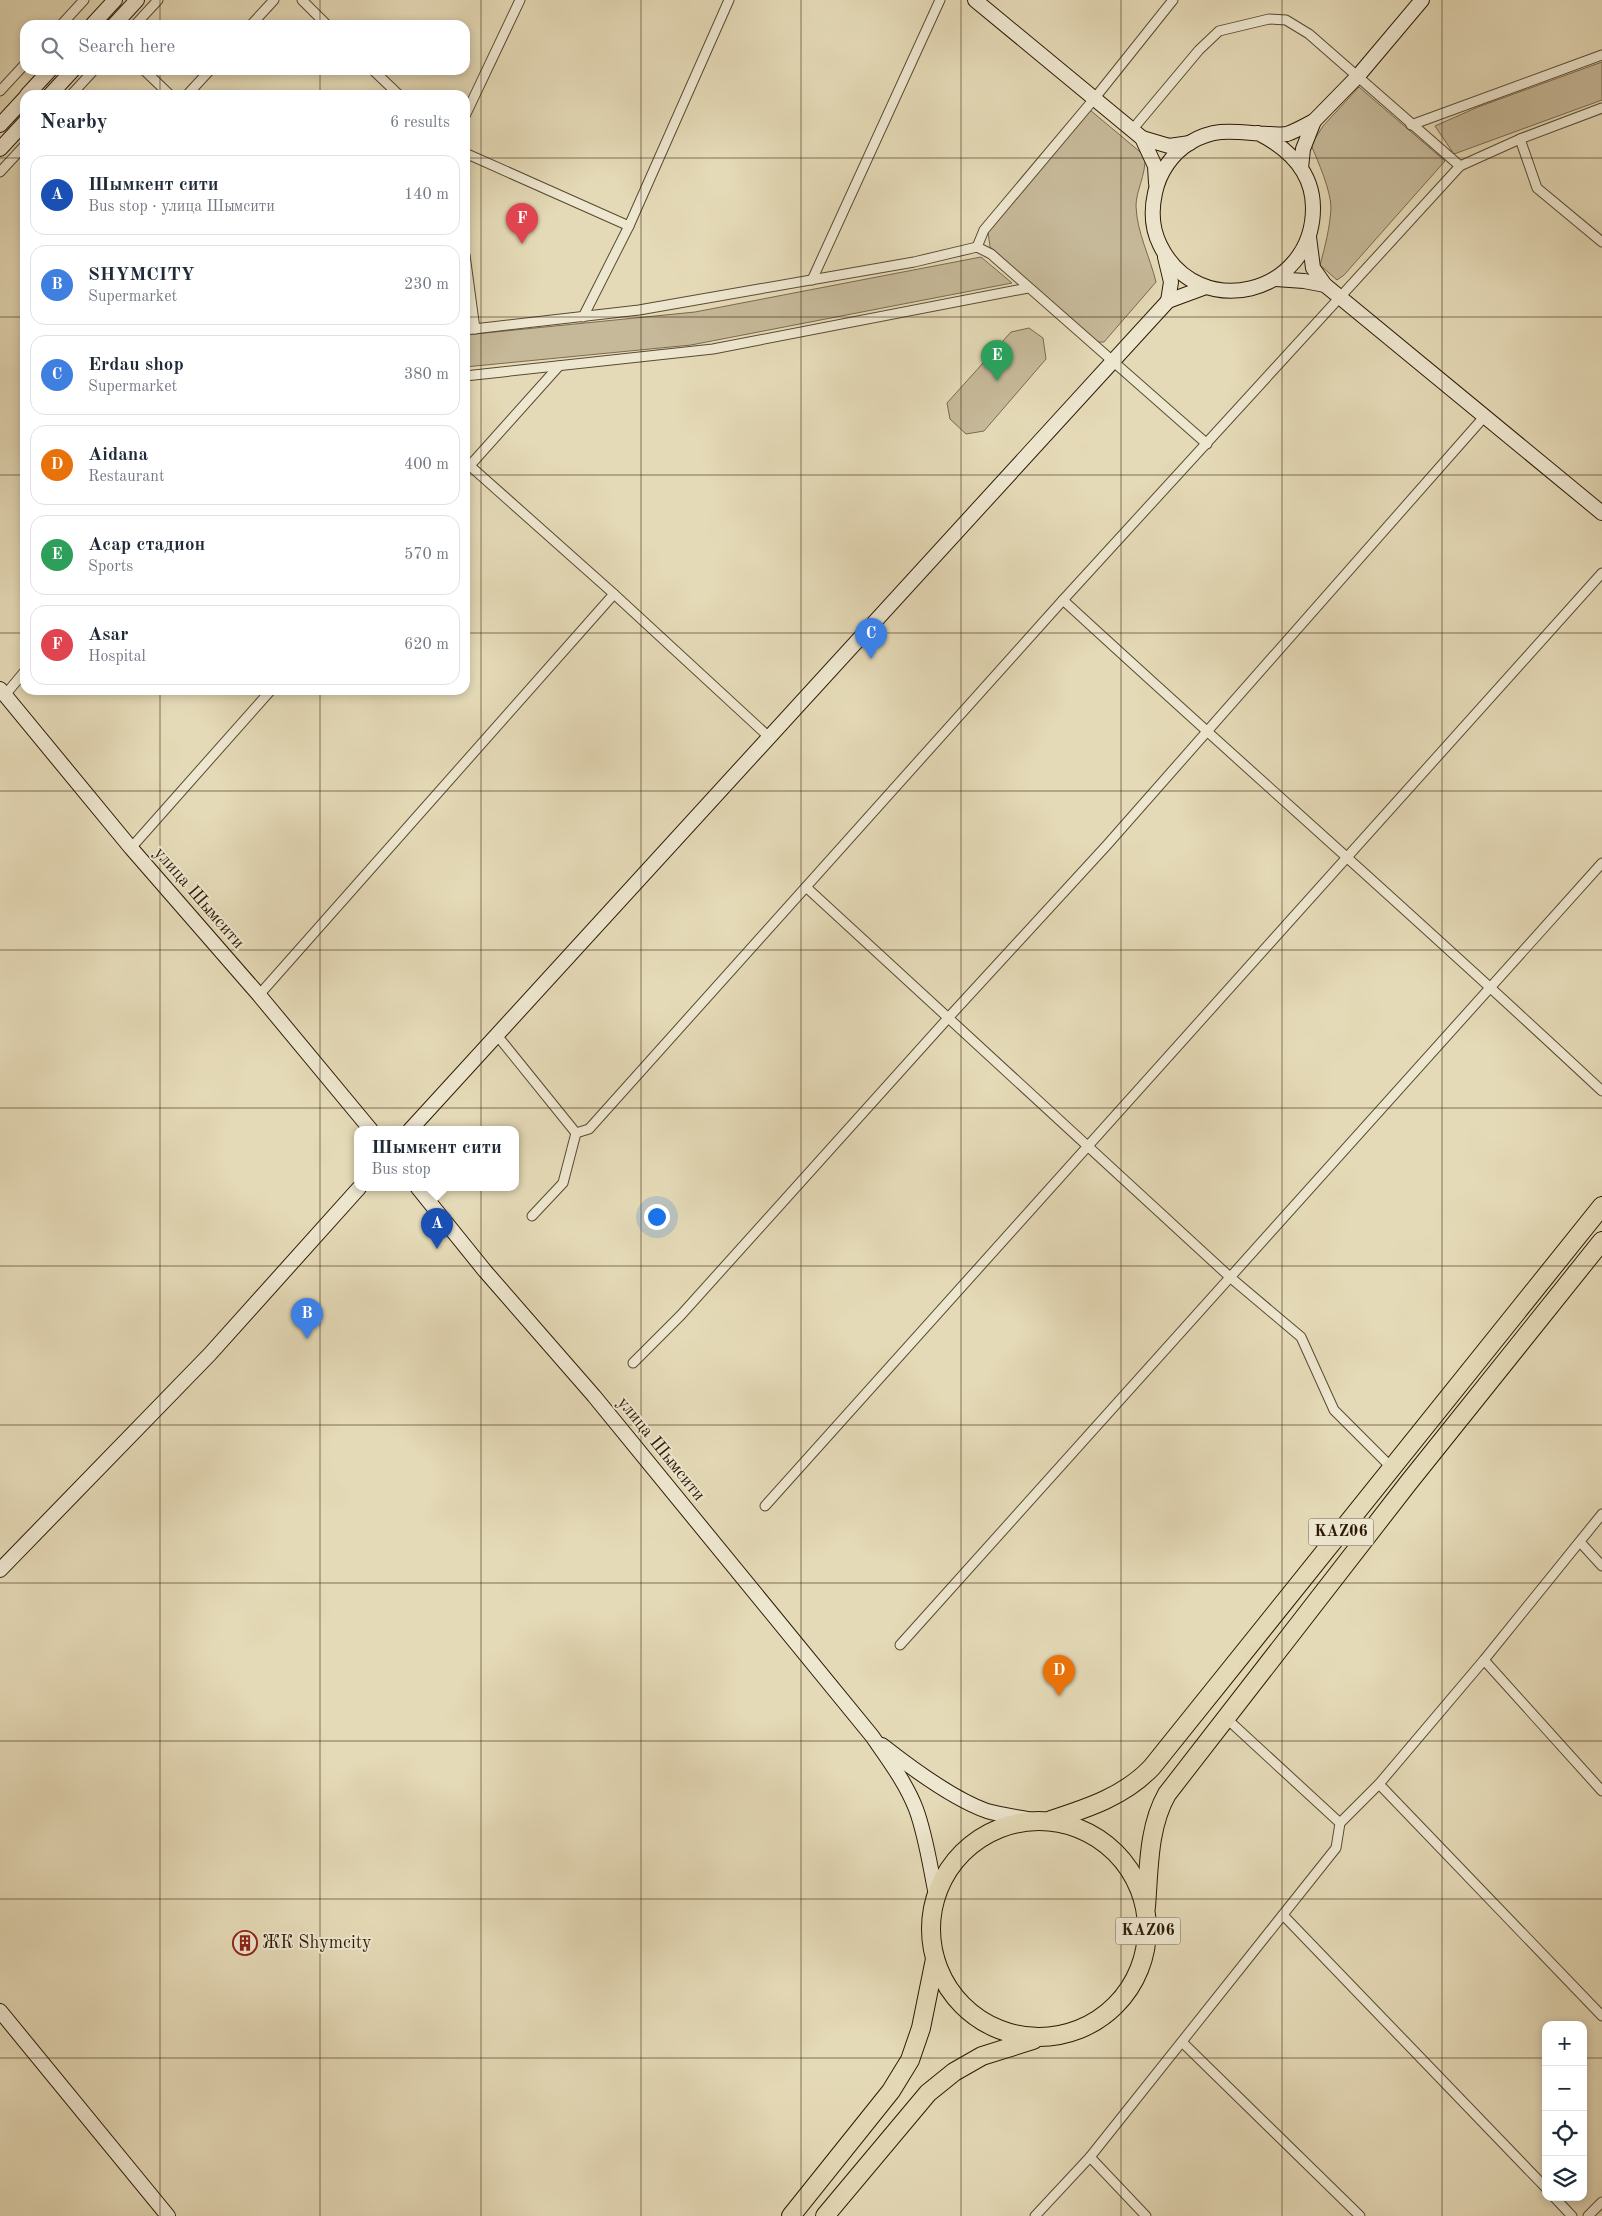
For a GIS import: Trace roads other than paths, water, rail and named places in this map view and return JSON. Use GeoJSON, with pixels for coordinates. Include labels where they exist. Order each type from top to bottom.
{"type":"FeatureCollection","features":[{"type":"Feature","properties":{"kind":"highway","name":"KАZ06"},"geometry":{"type":"LineString","coordinates":[[1052,1820],[1094,1805],[1141,1779],[1602,1206]]}},
{"type":"Feature","properties":{"kind":"highway","name":"KАZ06"},"geometry":{"type":"LineString","coordinates":[[1146,1907],[1150,1856],[1158,1809],[1166,1794],[1409,1482],[1602,1241]]}},
{"type":"Feature","properties":{"kind":"highway","name":"KАZ06"},"geometry":{"type":"LineString","coordinates":[[825,2216],[928,2093],[954,2072],[982,2056],[1044,2037],[1083,2028],[1106,2014],[1125,1995],[1138,1972],[1146,1947],[1148,1920],[1146,1907],[1134,1875],[1113,1848],[1084,1830],[1052,1820],[1032,1820],[1001,1827],[973,1843],[950,1866],[936,1895],[931,1916],[931,1937],[934,1959],[949,1990],[962,2006],[978,2019],[997,2028],[1016,2035],[1044,2037]]}},
{"type":"Feature","properties":{"kind":"highway","name":"KАZ06"},"geometry":{"type":"LineString","coordinates":[[791,2216],[891,2091],[910,2060],[921,2028],[934,1959]]}},
{"type":"Feature","properties":{"kind":"street"},"geometry":{"type":"LineString","coordinates":[[66,20],[84,0]]}},
{"type":"Feature","properties":{"kind":"street"},"geometry":{"type":"LineString","coordinates":[[97,20],[115,0]]}},
{"type":"Feature","properties":{"kind":"street"},"geometry":{"type":"LineString","coordinates":[[119,20],[137,0]]}},
{"type":"Feature","properties":{"kind":"street"},"geometry":{"type":"LineString","coordinates":[[140,20],[158,0]]}},
{"type":"Feature","properties":{"kind":"street"},"geometry":{"type":"LineString","coordinates":[[256,20],[274,0]]}},
{"type":"Feature","properties":{"kind":"street"},"geometry":{"type":"LineString","coordinates":[[302,0],[322,20]]}},
{"type":"Feature","properties":{"kind":"street"},"geometry":{"type":"LineString","coordinates":[[470,105],[520,0]]}},
{"type":"Feature","properties":{"kind":"street"},"geometry":{"type":"LineString","coordinates":[[583,317],[629,226],[729,0]]}},
{"type":"Feature","properties":{"kind":"street"},"geometry":{"type":"LineString","coordinates":[[812,280],[940,0]]}},
{"type":"Feature","properties":{"kind":"street"},"geometry":{"type":"LineString","coordinates":[[974,0],[1137,134],[1169,146],[1190,143]]}},
{"type":"Feature","properties":{"kind":"street"},"geometry":{"type":"LineString","coordinates":[[977,247],[984,230],[1094,99],[1173,0]]}},
{"type":"Feature","properties":{"kind":"street"},"geometry":{"type":"LineString","coordinates":[[1258,134],[1286,134],[1314,121],[1358,76],[1422,0]]}},
{"type":"Feature","properties":{"kind":"street"},"geometry":{"type":"LineString","coordinates":[[1137,134],[1199,50],[1219,31],[1270,19],[1286,20],[1309,34],[1460,166]]}},
{"type":"Feature","properties":{"kind":"street"},"geometry":{"type":"LineString","coordinates":[[1411,125],[1602,55]]}},
{"type":"Feature","properties":{"kind":"street"},"geometry":{"type":"LineString","coordinates":[[0,90],[20,69]]}},
{"type":"Feature","properties":{"kind":"street"},"geometry":{"type":"LineString","coordinates":[[32,90],[45,75]]}},
{"type":"Feature","properties":{"kind":"street"},"geometry":{"type":"LineString","coordinates":[[55,90],[68,75]]}},
{"type":"Feature","properties":{"kind":"street"},"geometry":{"type":"LineString","coordinates":[[76,90],[89,75]]}},
{"type":"Feature","properties":{"kind":"street"},"geometry":{"type":"LineString","coordinates":[[149,75],[165,90]]}},
{"type":"Feature","properties":{"kind":"street"},"geometry":{"type":"LineString","coordinates":[[192,90],[205,75]]}},
{"type":"Feature","properties":{"kind":"street"},"geometry":{"type":"LineString","coordinates":[[378,75],[393,90]]}},
{"type":"Feature","properties":{"kind":"street"},"geometry":{"type":"LineString","coordinates":[[0,125],[20,103]]}},
{"type":"Feature","properties":{"kind":"street"},"geometry":{"type":"LineString","coordinates":[[576,1134],[589,1129],[1063,600],[1460,166],[1520,138],[1602,108]]}},
{"type":"Feature","properties":{"kind":"street"},"geometry":{"type":"LineString","coordinates":[[1301,168],[1303,149],[1314,121]]}},
{"type":"Feature","properties":{"kind":"street"},"geometry":{"type":"LineString","coordinates":[[0,149],[20,127]]}},
{"type":"Feature","properties":{"kind":"street"},"geometry":{"type":"LineString","coordinates":[[1164,254],[1176,268],[1190,279],[1206,287],[1224,291],[1242,291],[1259,287],[1276,279],[1290,268],[1301,253],[1309,237],[1313,219],[1313,201],[1309,184],[1301,168],[1290,154],[1276,142],[1258,134],[1242,130],[1206,135],[1190,143],[1176,154],[1164,168],[1156,184],[1152,202],[1152,220],[1156,238],[1164,254],[1171,282],[1168,301]]}},
{"type":"Feature","properties":{"kind":"street"},"geometry":{"type":"LineString","coordinates":[[1137,134],[1154,166],[1156,184]]}},
{"type":"Feature","properties":{"kind":"street"},"geometry":{"type":"LineString","coordinates":[[1520,138],[1537,188],[1602,242]]}},
{"type":"Feature","properties":{"kind":"street"},"geometry":{"type":"LineString","coordinates":[[0,172],[20,150]]}},
{"type":"Feature","properties":{"kind":"street"},"geometry":{"type":"LineString","coordinates":[[470,155],[629,226]]}},
{"type":"Feature","properties":{"kind":"street"},"geometry":{"type":"LineString","coordinates":[[1309,237],[1313,268],[1325,286]]}},
{"type":"Feature","properties":{"kind":"street"},"geometry":{"type":"LineString","coordinates":[[470,330],[640,310],[914,262],[977,247],[990,254],[1207,444]]}},
{"type":"Feature","properties":{"kind":"street"},"geometry":{"type":"LineString","coordinates":[[1276,279],[1304,281],[1325,286],[1342,297],[1484,417],[1602,513]]}},
{"type":"Feature","properties":{"kind":"street"},"geometry":{"type":"LineString","coordinates":[[414,1126],[1168,301],[1206,287]]}},
{"type":"Feature","properties":{"kind":"street"},"geometry":{"type":"LineString","coordinates":[[470,375],[713,349],[1028,288]]}},
{"type":"Feature","properties":{"kind":"street"},"geometry":{"type":"LineString","coordinates":[[470,292],[475,329]]}},
{"type":"Feature","properties":{"kind":"street"},"geometry":{"type":"LineString","coordinates":[[470,465],[559,366]]}},
{"type":"Feature","properties":{"kind":"street"},"geometry":{"type":"LineString","coordinates":[[633,1363],[681,1315],[949,1017],[1107,845],[1484,417]]}},
{"type":"Feature","properties":{"kind":"street"},"geometry":{"type":"LineString","coordinates":[[470,471],[614,594],[769,737]]}},
{"type":"Feature","properties":{"kind":"street"},"geometry":{"type":"LineString","coordinates":[[765,1506],[1602,573]]}},
{"type":"Feature","properties":{"kind":"street"},"geometry":{"type":"LineString","coordinates":[[259,995],[614,594]]}},
{"type":"Feature","properties":{"kind":"street"},"geometry":{"type":"LineString","coordinates":[[1063,600],[1491,987],[1602,1091]]}},
{"type":"Feature","properties":{"kind":"street"},"geometry":{"type":"LineString","coordinates":[[2,692],[20,676]]}},
{"type":"Feature","properties":{"kind":"street","name":"улица Шымсити"},"geometry":{"type":"LineString","coordinates":[[2,692],[131,848],[259,995],[369,1126]]}},
{"type":"Feature","properties":{"kind":"street"},"geometry":{"type":"LineString","coordinates":[[131,848],[267,695]]}},
{"type":"Feature","properties":{"kind":"street"},"geometry":{"type":"LineString","coordinates":[[900,1644],[1231,1278],[1602,863]]}},
{"type":"Feature","properties":{"kind":"street"},"geometry":{"type":"LineString","coordinates":[[806,887],[1231,1278],[1301,1337],[1334,1410],[1392,1468]]}},
{"type":"Feature","properties":{"kind":"street"},"geometry":{"type":"LineString","coordinates":[[496,1034],[576,1134]]}},
{"type":"Feature","properties":{"kind":"street"},"geometry":{"type":"LineString","coordinates":[[532,1216],[563,1183],[576,1134]]}},
{"type":"Feature","properties":{"kind":"street"},"geometry":{"type":"LineString","coordinates":[[0,1570],[210,1354],[356,1191]]}},
{"type":"Feature","properties":{"kind":"street","name":"улица Шымсити"},"geometry":{"type":"LineString","coordinates":[[420,1191],[485,1271],[594,1396],[872,1736],[903,1783],[915,1806],[922,1827],[936,1895]]}},
{"type":"Feature","properties":{"kind":"street"},"geometry":{"type":"LineString","coordinates":[[1035,2216],[1090,2157],[1336,1848],[1340,1823],[1379,1784],[1484,1660],[1602,1514]]}},
{"type":"Feature","properties":{"kind":"street"},"geometry":{"type":"LineString","coordinates":[[1580,1542],[1602,1566]]}},
{"type":"Feature","properties":{"kind":"street"},"geometry":{"type":"LineString","coordinates":[[1484,1660],[1602,1791]]}},
{"type":"Feature","properties":{"kind":"street"},"geometry":{"type":"LineString","coordinates":[[1226,1718],[1340,1823]]}},
{"type":"Feature","properties":{"kind":"street","name":"улица Шымсити"},"geometry":{"type":"LineString","coordinates":[[872,1736],[912,1768],[950,1792],[986,1810],[1032,1820]]}},
{"type":"Feature","properties":{"kind":"street"},"geometry":{"type":"LineString","coordinates":[[1379,1784],[1602,2016]]}},
{"type":"Feature","properties":{"kind":"street"},"geometry":{"type":"LineString","coordinates":[[1283,1915],[1542,2184]]}},
{"type":"Feature","properties":{"kind":"street"},"geometry":{"type":"LineString","coordinates":[[0,2011],[168,2216]]}},
{"type":"Feature","properties":{"kind":"street"},"geometry":{"type":"LineString","coordinates":[[1182,2042],[1360,2216]]}},
{"type":"Feature","properties":{"kind":"street"},"geometry":{"type":"LineString","coordinates":[[1090,2157],[1146,2216]]}},
{"type":"Feature","properties":{"kind":"street"},"geometry":{"type":"LineString","coordinates":[[1558,2201],[1572,2216]]}},
{"type":"Feature","properties":{"kind":"street"},"geometry":{"type":"LineString","coordinates":[[1588,2216],[1602,2202]]}},
{"type":"Feature","properties":{"kind":"place","name":"Asar"},"geometry":{"type":"Point","coordinates":[522,244]}},
{"type":"Feature","properties":{"kind":"place","name":"Асар стадион"},"geometry":{"type":"Point","coordinates":[997,381]}},
{"type":"Feature","properties":{"kind":"place","name":"Erdau shop"},"geometry":{"type":"Point","coordinates":[871,659]}},
{"type":"Feature","properties":{"kind":"place","name":"Шымкент сити"},"geometry":{"type":"Point","coordinates":[437,1249]}},
{"type":"Feature","properties":{"kind":"place","name":"SHYMCITY"},"geometry":{"type":"Point","coordinates":[307,1339]}},
{"type":"Feature","properties":{"kind":"place","name":"Aidana"},"geometry":{"type":"Point","coordinates":[1059,1696]}},
{"type":"Feature","properties":{"kind":"place","name":"ЖК Shymcity"},"geometry":{"type":"Point","coordinates":[245,1943]}}]}
